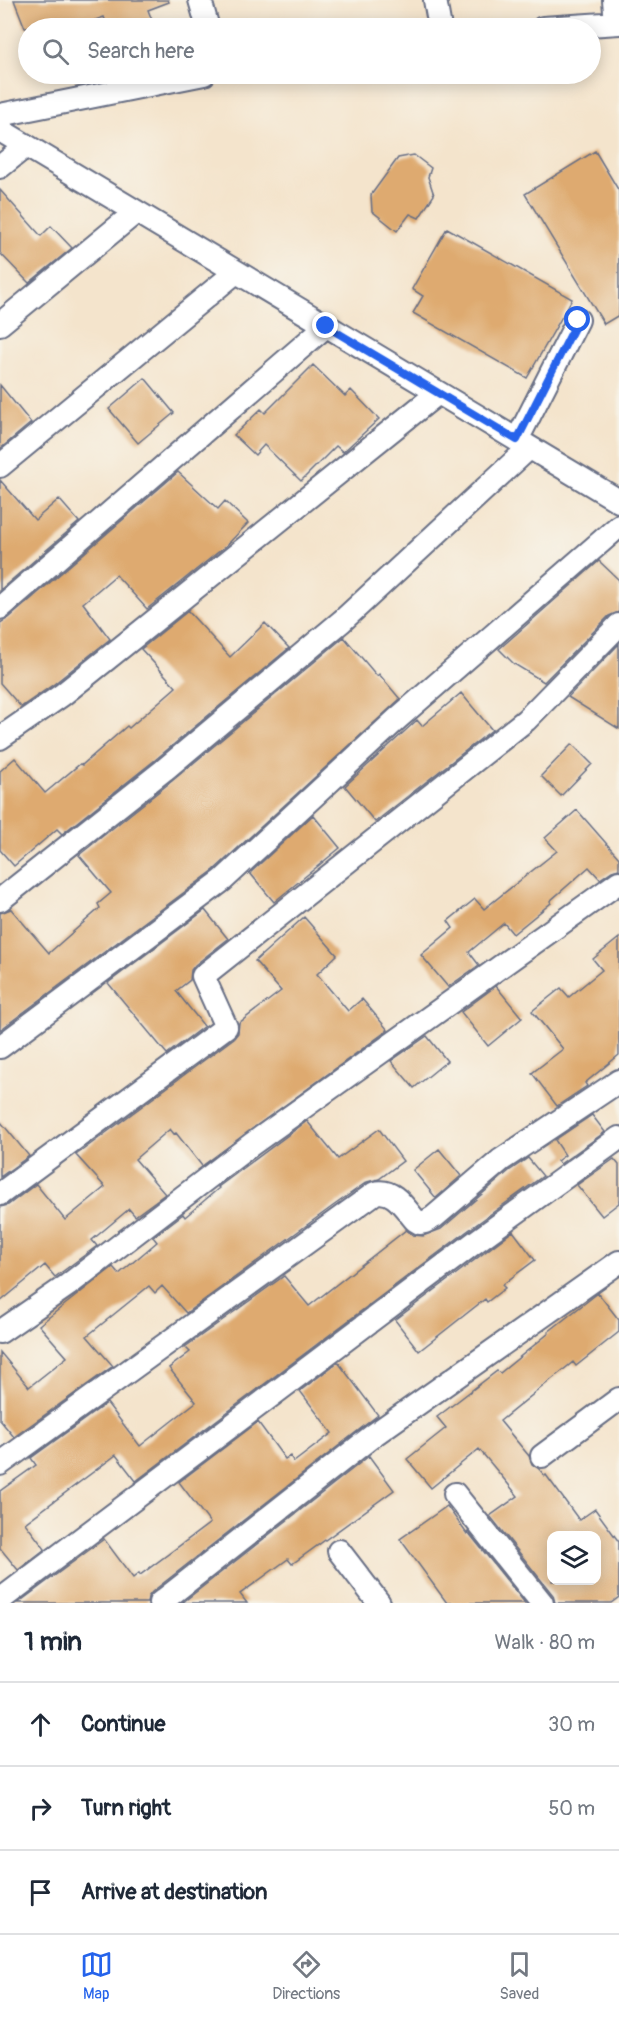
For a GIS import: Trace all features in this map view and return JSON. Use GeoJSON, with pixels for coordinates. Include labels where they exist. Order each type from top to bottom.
{"type":"FeatureCollection","features":[{"type":"Feature","properties":{"kind":"street"},"geometry":{"type":"LineString","coordinates":[[200,0],[205,18]]}},
{"type":"Feature","properties":{"kind":"street"},"geometry":{"type":"LineString","coordinates":[[435,0],[438,18]]}},
{"type":"Feature","properties":{"kind":"street"},"geometry":{"type":"LineString","coordinates":[[601,24],[617,23],[614,0]]}},
{"type":"Feature","properties":{"kind":"street"},"geometry":{"type":"LineString","coordinates":[[0,115],[154,84]]}},
{"type":"Feature","properties":{"kind":"street"},"geometry":{"type":"LineString","coordinates":[[0,130],[619,501]]}},
{"type":"Feature","properties":{"kind":"street"},"geometry":{"type":"LineString","coordinates":[[0,167],[26,146]]}},
{"type":"Feature","properties":{"kind":"street"},"geometry":{"type":"LineString","coordinates":[[0,324],[136,212]]}},
{"type":"Feature","properties":{"kind":"street"},"geometry":{"type":"LineString","coordinates":[[0,466],[236,272]]}},
{"type":"Feature","properties":{"kind":"street"},"geometry":{"type":"LineString","coordinates":[[0,900],[164,770],[342,621],[523,444],[578,320]]}},
{"type":"Feature","properties":{"kind":"street"},"geometry":{"type":"LineString","coordinates":[[0,608],[326,326]]}},
{"type":"Feature","properties":{"kind":"street"},"geometry":{"type":"LineString","coordinates":[[0,738],[71,688],[438,393]]}},
{"type":"Feature","properties":{"kind":"street"},"geometry":{"type":"LineString","coordinates":[[0,1047],[223,880],[397,719],[619,526]]}},
{"type":"Feature","properties":{"kind":"street"},"geometry":{"type":"LineString","coordinates":[[0,1194],[226,1027],[203,976],[526,720],[619,625]]}},
{"type":"Feature","properties":{"kind":"street"},"geometry":{"type":"LineString","coordinates":[[0,1332],[68,1285],[252,1144],[619,882]]}},
{"type":"Feature","properties":{"kind":"street"},"geometry":{"type":"LineString","coordinates":[[0,1464],[375,1193],[383,1191],[391,1193],[415,1220],[420,1223],[425,1222],[434,1217],[501,1160],[619,1081]]}},
{"type":"Feature","properties":{"kind":"street"},"geometry":{"type":"LineString","coordinates":[[0,1600],[474,1243],[619,1138]]}},
{"type":"Feature","properties":{"kind":"street"},"geometry":{"type":"LineString","coordinates":[[160,1603],[375,1434],[619,1263]]}},
{"type":"Feature","properties":{"kind":"street"},"geometry":{"type":"LineString","coordinates":[[542,1456],[619,1399]]}},
{"type":"Feature","properties":{"kind":"street"},"geometry":{"type":"LineString","coordinates":[[455,1494],[542,1603]]}},
{"type":"Feature","properties":{"kind":"street"},"geometry":{"type":"LineString","coordinates":[[339,1551],[378,1603]]}},
{"type":"Feature","properties":{"kind":"building"},"geometry":{"type":"Polygon","coordinates":[[[14,0],[168,0],[169,2],[148,10],[151,18],[21,18],[14,0]]]}},
{"type":"Feature","properties":{"kind":"building"},"geometry":{"type":"Polygon","coordinates":[[[595,151],[619,191],[619,315],[604,324],[525,194],[595,151]]]}},
{"type":"Feature","properties":{"kind":"building"},"geometry":{"type":"Polygon","coordinates":[[[414,155],[431,168],[428,177],[434,195],[419,218],[410,214],[397,231],[372,211],[371,195],[398,158],[414,155]]]}},
{"type":"Feature","properties":{"kind":"building"},"geometry":{"type":"Polygon","coordinates":[[[0,190],[41,236],[51,226],[72,248],[29,283],[0,253],[0,190]]]}},
{"type":"Feature","properties":{"kind":"building"},"geometry":{"type":"Polygon","coordinates":[[[447,228],[572,299],[527,378],[413,313],[423,296],[412,289],[447,228]]]}},
{"type":"Feature","properties":{"kind":"building"},"geometry":{"type":"Polygon","coordinates":[[[313,365],[345,396],[351,390],[379,419],[343,452],[336,446],[301,481],[264,445],[255,455],[234,435],[261,409],[265,413],[313,365]]]}},
{"type":"Feature","properties":{"kind":"building"},"geometry":{"type":"Polygon","coordinates":[[[145,378],[174,413],[138,443],[109,409],[145,378]]]}},
{"type":"Feature","properties":{"kind":"building"},"geometry":{"type":"Polygon","coordinates":[[[0,385],[31,423],[0,449],[0,385]]]}},
{"type":"Feature","properties":{"kind":"building"},"geometry":{"type":"Polygon","coordinates":[[[178,472],[218,509],[225,501],[248,523],[227,545],[147,609],[116,575],[83,603],[110,639],[21,707],[0,683],[0,623],[9,618],[178,472]]]}},
{"type":"Feature","properties":{"kind":"building"},"geometry":{"type":"Polygon","coordinates":[[[0,480],[35,520],[59,499],[79,522],[0,590],[0,480]]]}},
{"type":"Feature","properties":{"kind":"building"},"geometry":{"type":"Polygon","coordinates":[[[599,561],[619,580],[619,612],[609,616],[544,682],[514,664],[499,649],[599,561]]]}},
{"type":"Feature","properties":{"kind":"building"},"geometry":{"type":"Polygon","coordinates":[[[188,611],[230,657],[265,623],[289,648],[62,834],[57,829],[14,866],[0,850],[0,771],[15,758],[45,793],[127,726],[129,728],[176,687],[141,649],[188,611]]]}},
{"type":"Feature","properties":{"kind":"building"},"geometry":{"type":"Polygon","coordinates":[[[344,637],[400,699],[214,870],[0,1030],[0,913],[11,909],[49,953],[100,908],[98,904],[111,893],[79,855],[172,781],[344,637]]]}},
{"type":"Feature","properties":{"kind":"building"},"geometry":{"type":"Polygon","coordinates":[[[619,644],[619,729],[568,697],[619,644]]]}},
{"type":"Feature","properties":{"kind":"building"},"geometry":{"type":"Polygon","coordinates":[[[461,693],[492,730],[375,822],[345,786],[417,720],[422,726],[461,693]]]}},
{"type":"Feature","properties":{"kind":"building"},"geometry":{"type":"Polygon","coordinates":[[[572,744],[592,764],[561,796],[541,776],[572,744]]]}},
{"type":"Feature","properties":{"kind":"building"},"geometry":{"type":"Polygon","coordinates":[[[577,810],[619,858],[619,869],[600,879],[589,867],[550,901],[551,903],[513,934],[504,923],[469,952],[479,965],[448,987],[421,955],[453,928],[448,921],[475,899],[484,909],[557,851],[545,838],[577,810]]]}},
{"type":"Feature","properties":{"kind":"building"},"geometry":{"type":"Polygon","coordinates":[[[313,815],[340,848],[274,902],[250,873],[313,815]]]}},
{"type":"Feature","properties":{"kind":"building"},"geometry":{"type":"Polygon","coordinates":[[[205,910],[228,939],[195,965],[191,970],[190,980],[176,991],[204,1026],[167,1054],[108,983],[205,910]]]}},
{"type":"Feature","properties":{"kind":"building"},"geometry":{"type":"Polygon","coordinates":[[[304,917],[337,955],[317,974],[348,1011],[362,999],[388,1030],[202,1166],[176,1133],[174,1134],[170,1129],[135,1159],[165,1194],[135,1216],[129,1209],[92,1240],[97,1246],[55,1277],[45,1265],[0,1302],[0,1207],[8,1205],[36,1184],[65,1220],[105,1187],[76,1155],[234,1038],[238,1033],[239,1023],[281,991],[255,961],[304,917]]]}},
{"type":"Feature","properties":{"kind":"building"},"geometry":{"type":"Polygon","coordinates":[[[619,938],[619,1055],[585,1083],[587,1086],[557,1106],[532,1073],[563,1049],[532,1011],[561,988],[569,997],[602,970],[593,959],[619,938]]]}},
{"type":"Feature","properties":{"kind":"building"},"geometry":{"type":"Polygon","coordinates":[[[496,986],[522,1018],[488,1046],[461,1012],[496,986]]]}},
{"type":"Feature","properties":{"kind":"building"},"geometry":{"type":"Polygon","coordinates":[[[427,1036],[447,1061],[414,1088],[391,1061],[427,1036]]]}},
{"type":"Feature","properties":{"kind":"building"},"geometry":{"type":"Polygon","coordinates":[[[592,1115],[605,1132],[560,1164],[557,1161],[565,1155],[555,1140],[592,1115]]]}},
{"type":"Feature","properties":{"kind":"building"},"geometry":{"type":"Polygon","coordinates":[[[0,1121],[29,1156],[0,1177],[0,1121]]]}},
{"type":"Feature","properties":{"kind":"building"},"geometry":{"type":"Polygon","coordinates":[[[307,1121],[338,1159],[379,1129],[403,1161],[379,1179],[367,1182],[186,1313],[162,1286],[155,1293],[149,1286],[87,1336],[113,1366],[14,1437],[0,1420],[0,1352],[29,1387],[67,1357],[39,1325],[113,1267],[119,1274],[157,1242],[153,1237],[183,1214],[185,1217],[218,1187],[307,1121]]]}},
{"type":"Feature","properties":{"kind":"building"},"geometry":{"type":"Polygon","coordinates":[[[439,1149],[461,1176],[436,1198],[413,1170],[439,1149]]]}},
{"type":"Feature","properties":{"kind":"building"},"geometry":{"type":"Polygon","coordinates":[[[528,1158],[543,1176],[136,1481],[116,1455],[25,1523],[45,1549],[18,1570],[0,1548],[0,1491],[36,1465],[31,1458],[107,1403],[140,1446],[196,1402],[169,1368],[190,1352],[185,1347],[284,1276],[309,1306],[406,1230],[413,1235],[423,1236],[441,1229],[509,1171],[528,1158]]]}},
{"type":"Feature","properties":{"kind":"building"},"geometry":{"type":"Polygon","coordinates":[[[614,1159],[619,1165],[619,1203],[602,1216],[577,1185],[614,1159]]]}},
{"type":"Feature","properties":{"kind":"building"},"geometry":{"type":"Polygon","coordinates":[[[513,1231],[535,1260],[502,1285],[505,1288],[487,1302],[485,1299],[419,1351],[395,1320],[513,1231]]]}},
{"type":"Feature","properties":{"kind":"building"},"geometry":{"type":"Polygon","coordinates":[[[598,1293],[619,1320],[619,1332],[576,1366],[573,1362],[500,1421],[529,1456],[532,1464],[546,1475],[579,1520],[595,1509],[619,1542],[619,1597],[611,1603],[555,1603],[553,1595],[490,1516],[518,1496],[479,1449],[431,1488],[407,1459],[446,1428],[437,1417],[497,1371],[500,1373],[598,1293]]]}},
{"type":"Feature","properties":{"kind":"building"},"geometry":{"type":"Polygon","coordinates":[[[338,1362],[378,1415],[152,1592],[147,1603],[18,1603],[104,1539],[133,1578],[210,1523],[179,1482],[258,1422],[285,1459],[290,1456],[294,1462],[332,1433],[300,1391],[338,1362]]]}},
{"type":"Feature","properties":{"kind":"building"},"geometry":{"type":"Polygon","coordinates":[[[369,1456],[394,1490],[292,1564],[288,1559],[240,1594],[247,1603],[182,1603],[369,1456]]]}},
{"type":"Feature","properties":{"kind":"building"},"geometry":{"type":"Polygon","coordinates":[[[447,1506],[467,1534],[468,1532],[525,1603],[447,1603],[400,1539],[447,1506]]]}},
{"type":"Feature","properties":{"kind":"route"},"geometry":{"type":"LineString","coordinates":[[326,326],[517,440],[578,320]]}}]}
